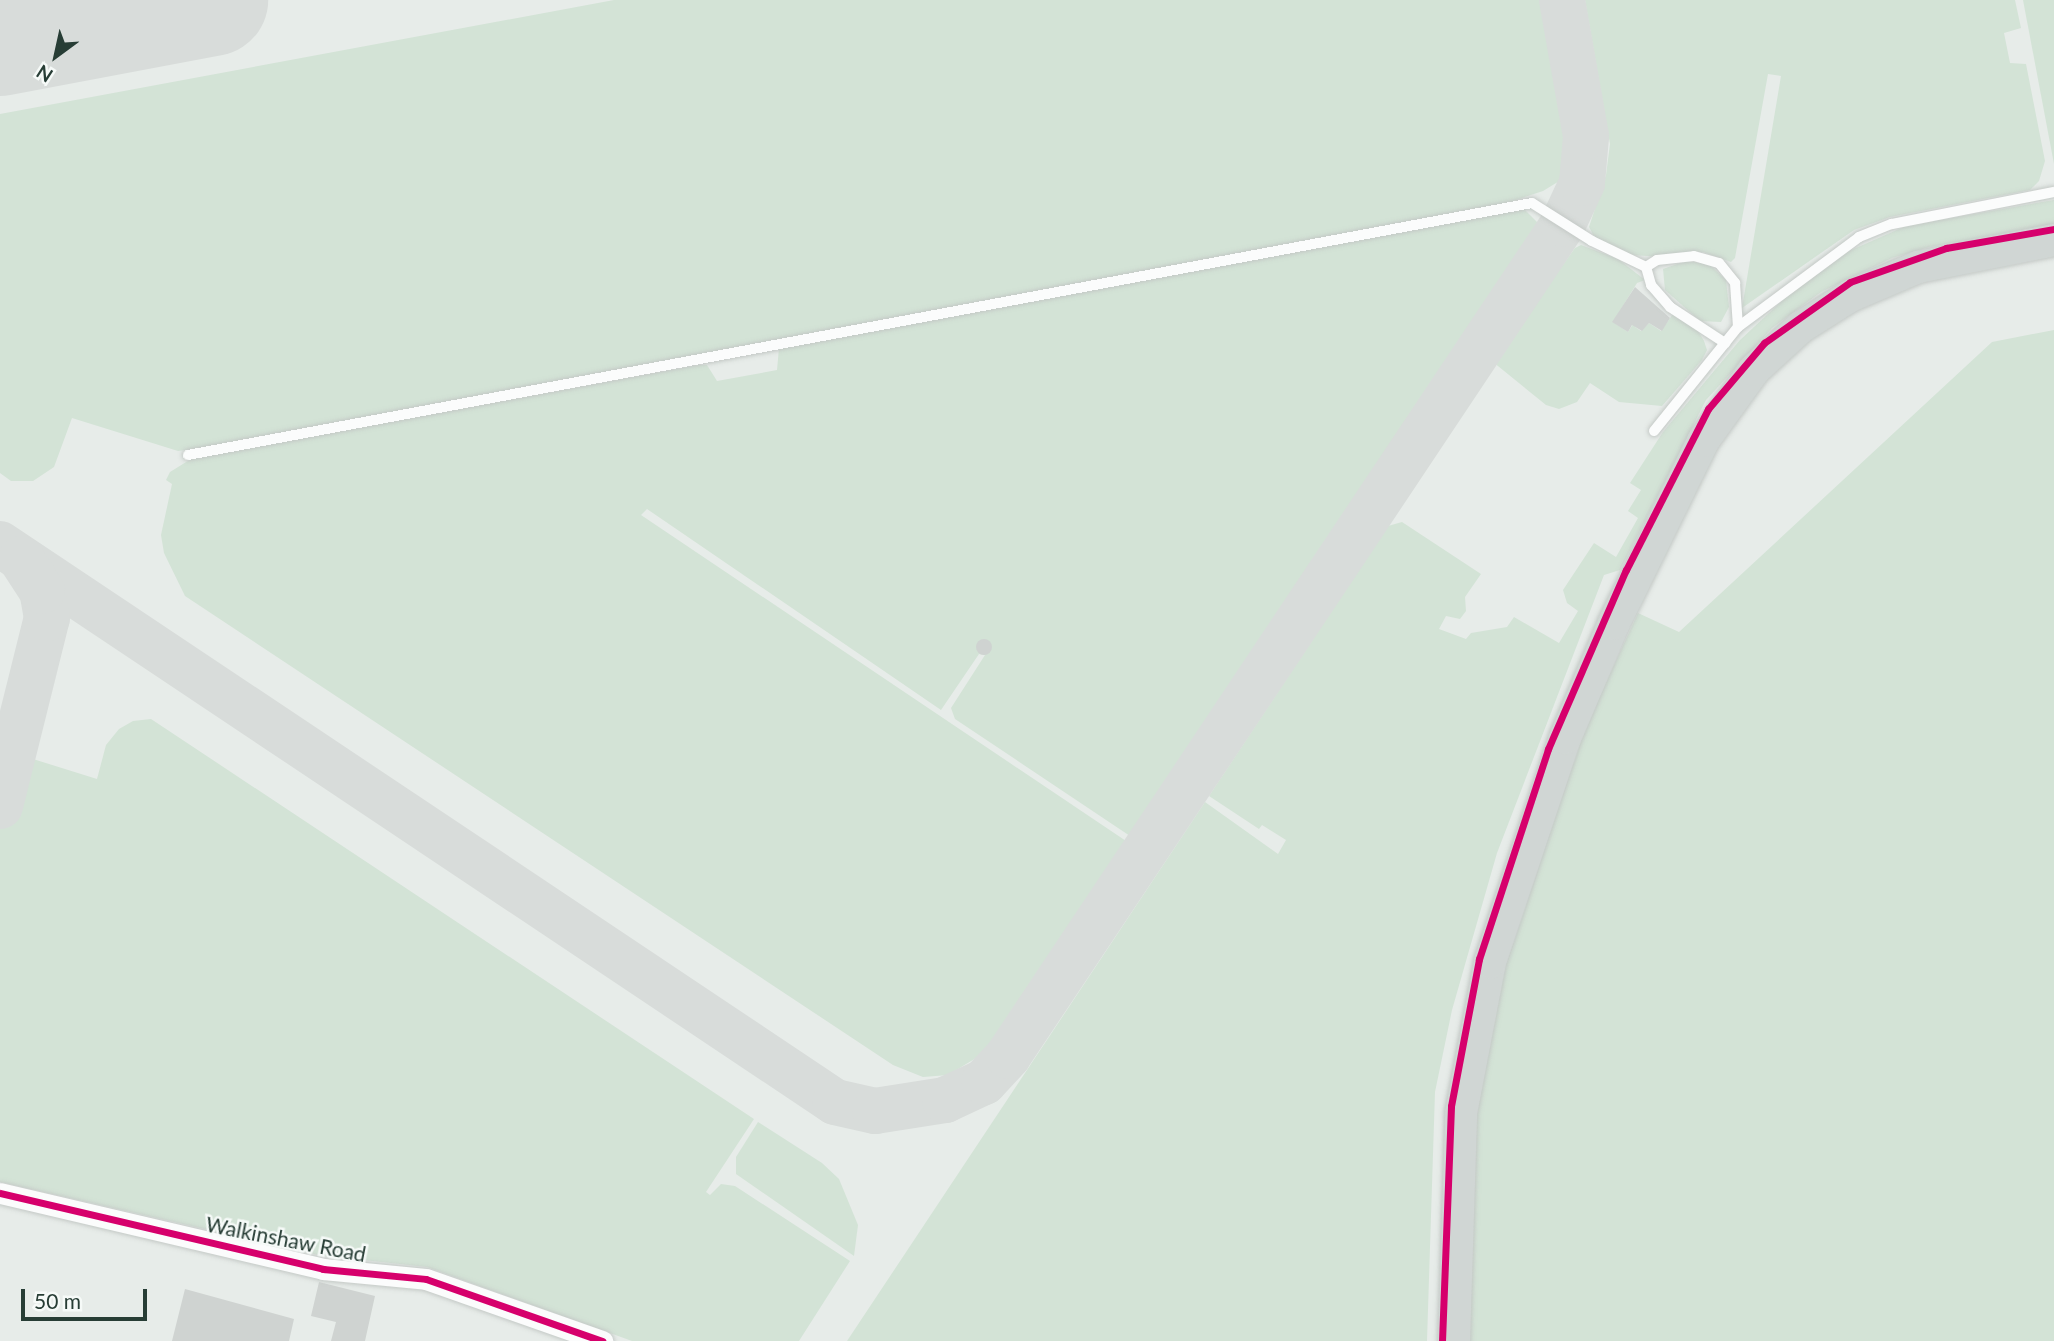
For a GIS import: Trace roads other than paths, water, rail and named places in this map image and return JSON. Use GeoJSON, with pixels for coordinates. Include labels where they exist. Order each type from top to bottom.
{"type":"FeatureCollection","features":[{"type":"Feature","properties":{"kind":"main road"},"geometry":{"type":"LineString","coordinates":[[1454,1341],[1461,1113],[1490,962],[1565,738],[1614,623],[1703,441],[1754,370],[1801,327],[1850,296],[1918,267],[2054,240]]}},
{"type":"Feature","properties":{"kind":"street","name":"Walkinshaw Road"},"geometry":{"type":"LineString","coordinates":[[0,1193],[323,1269],[426,1279],[601,1341]]}},
{"type":"Feature","properties":{"kind":"lane"},"geometry":{"type":"LineString","coordinates":[[1654,430],[1738,327],[1858,237],[1892,224],[2054,192]]}},
{"type":"Feature","properties":{"kind":"lane"},"geometry":{"type":"LineString","coordinates":[[188,455],[1514,205],[1545,208],[1563,224],[1646,267],[1651,285],[1670,307],[1725,343]]}},
{"type":"Feature","properties":{"kind":"lane"},"geometry":{"type":"LineString","coordinates":[[1646,267],[1657,260],[1682,257],[1702,257],[1719,263],[1735,283],[1738,327]]}}]}
